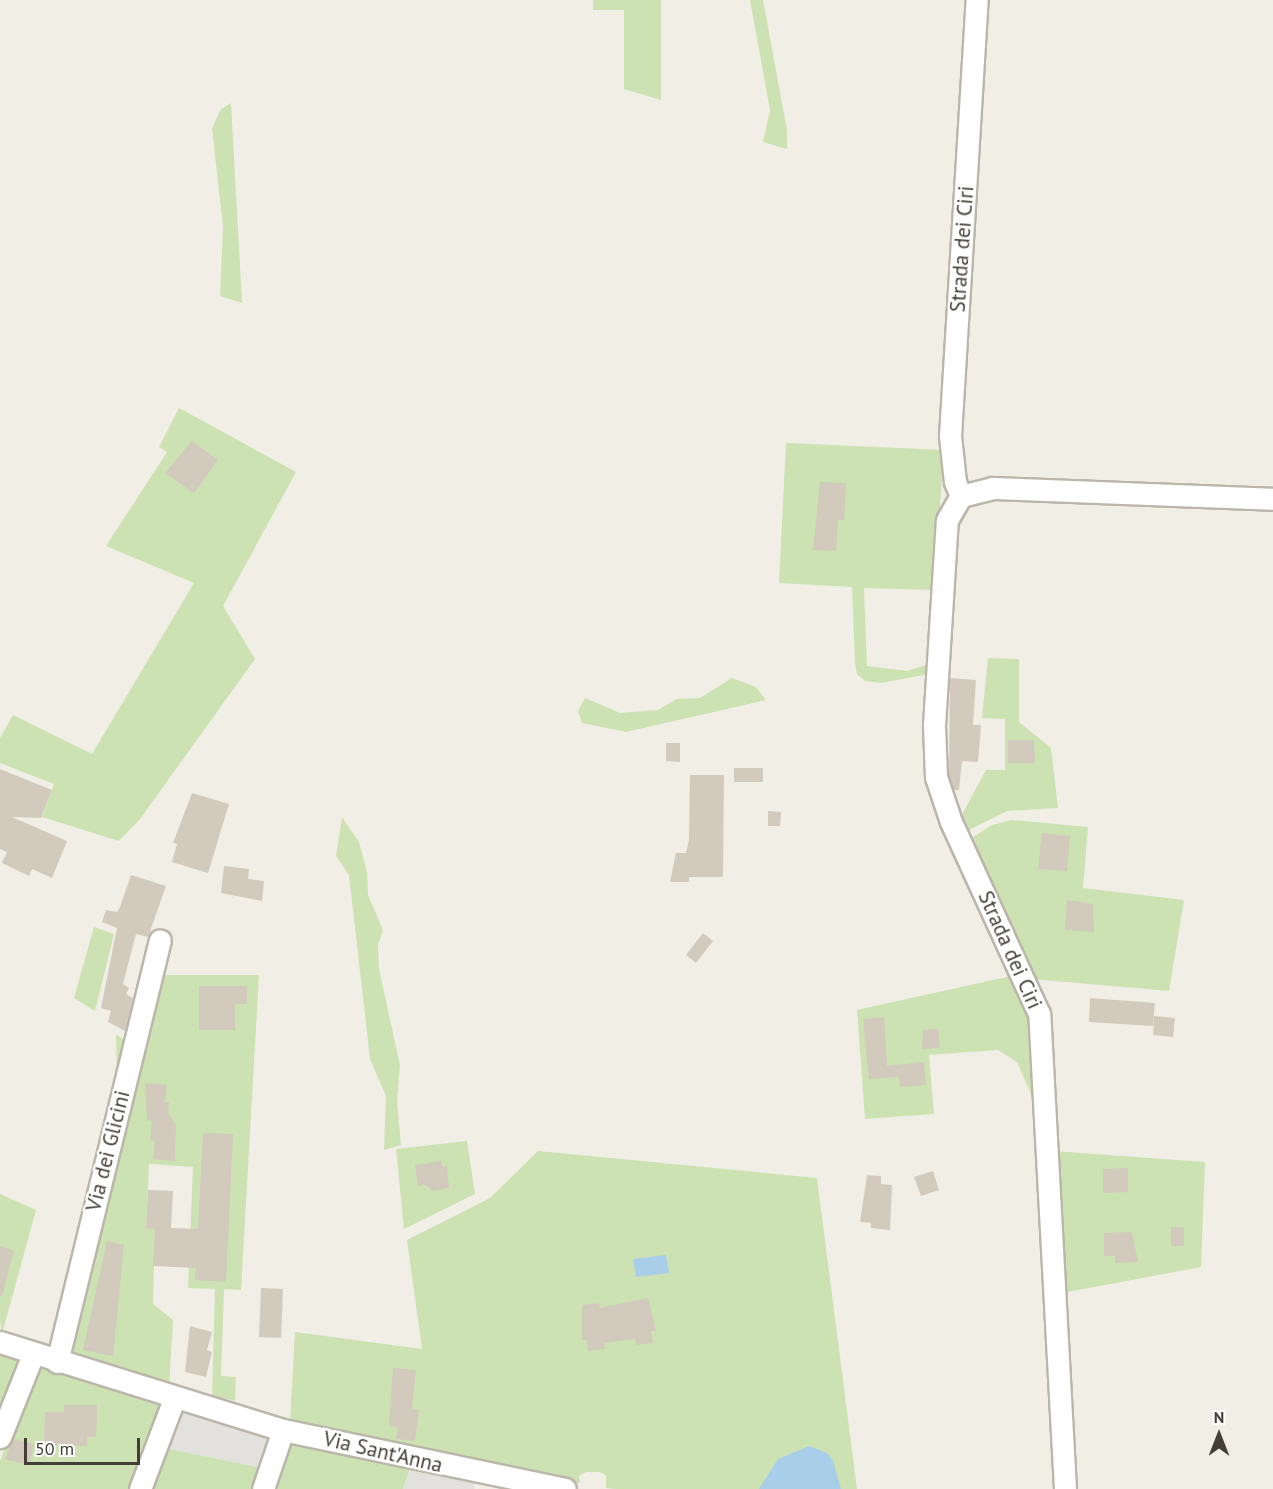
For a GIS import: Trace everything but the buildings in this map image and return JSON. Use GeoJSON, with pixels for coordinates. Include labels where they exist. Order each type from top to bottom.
{"type":"FeatureCollection","features":[{"type":"Feature","properties":{"kind":"street","name":"Strada dei Ciri"},"geometry":{"type":"LineString","coordinates":[[977,0],[950,436],[954,472],[961,496],[947,520],[934,763],[938,786],[951,822],[1039,1014],[1065,1489]]}},
{"type":"Feature","properties":{"kind":"street"},"geometry":{"type":"LineString","coordinates":[[961,496],[992,489],[1273,499]]}},
{"type":"Feature","properties":{"kind":"street","name":"Via dei Glicini"},"geometry":{"type":"LineString","coordinates":[[57,1362],[160,940]]}},
{"type":"Feature","properties":{"kind":"street","name":"Via Sant'Anna"},"geometry":{"type":"LineString","coordinates":[[0,1342],[174,1399],[482,1482],[565,1489]]}},
{"type":"Feature","properties":{"kind":"street"},"geometry":{"type":"LineString","coordinates":[[0,1437],[33,1354]]}},
{"type":"Feature","properties":{"kind":"street"},"geometry":{"type":"LineString","coordinates":[[140,1489],[174,1399]]}},
{"type":"Feature","properties":{"kind":"street"},"geometry":{"type":"LineString","coordinates":[[263,1489],[284,1430]]}},
{"type":"Feature","properties":{"kind":"green space"},"geometry":{"type":"Polygon","coordinates":[[[593,0],[661,0],[661,100],[624,89],[624,10],[593,10],[593,0]]]}},
{"type":"Feature","properties":{"kind":"green space"},"geometry":{"type":"Polygon","coordinates":[[[750,0],[763,0],[787,130],[787,149],[763,142],[770,110],[750,0]]]}},
{"type":"Feature","properties":{"kind":"green space"},"geometry":{"type":"Polygon","coordinates":[[[231,103],[242,303],[220,296],[223,227],[212,128],[221,109],[231,103]]]}},
{"type":"Feature","properties":{"kind":"green space"},"geometry":{"type":"Polygon","coordinates":[[[179,408],[296,472],[223,606],[255,659],[140,819],[119,841],[42,817],[54,784],[0,763],[0,738],[13,715],[92,754],[194,583],[106,546],[167,452],[159,447],[179,408]]]}},
{"type":"Feature","properties":{"kind":"green space"},"geometry":{"type":"Polygon","coordinates":[[[786,443],[944,450],[934,590],[864,588],[867,666],[907,671],[929,664],[929,674],[881,683],[865,681],[857,674],[855,663],[852,587],[779,583],[786,443]]]}},
{"type":"Feature","properties":{"kind":"green space"},"geometry":{"type":"Polygon","coordinates":[[[988,658],[1019,659],[1019,722],[1051,748],[1058,808],[1007,811],[963,833],[958,822],[986,770],[1005,770],[1005,719],[982,718],[988,658]]]}},
{"type":"Feature","properties":{"kind":"green space"},"geometry":{"type":"Polygon","coordinates":[[[732,678],[756,687],[766,700],[626,732],[582,723],[578,711],[585,698],[620,713],[658,710],[677,699],[700,698],[732,678]]]}},
{"type":"Feature","properties":{"kind":"green space"},"geometry":{"type":"Polygon","coordinates":[[[342,817],[359,842],[367,872],[368,895],[383,930],[378,945],[379,969],[400,1065],[397,1101],[401,1145],[384,1150],[386,1096],[370,1059],[349,875],[336,856],[342,817]]]}},
{"type":"Feature","properties":{"kind":"green space"},"geometry":{"type":"Polygon","coordinates":[[[1012,820],[1088,827],[1083,888],[1184,900],[1169,991],[1032,979],[967,841],[992,825],[1012,820]]]}},
{"type":"Feature","properties":{"kind":"green space"},"geometry":{"type":"Polygon","coordinates":[[[94,927],[114,934],[95,1011],[74,998],[94,927]]]}},
{"type":"Feature","properties":{"kind":"green space"},"geometry":{"type":"Polygon","coordinates":[[[156,975],[259,975],[241,1290],[224,1289],[221,1376],[236,1377],[235,1401],[212,1395],[215,1289],[188,1288],[193,1167],[149,1164],[146,1229],[155,1229],[153,1304],[173,1320],[169,1387],[66,1356],[156,975]]]}},
{"type":"Feature","properties":{"kind":"green space"},"geometry":{"type":"Polygon","coordinates":[[[1016,975],[1029,1002],[1034,1101],[1017,1062],[998,1050],[929,1055],[934,1114],[865,1119],[857,1010],[1016,975]]]}},
{"type":"Feature","properties":{"kind":"green space"},"geometry":{"type":"Polygon","coordinates":[[[116,1035],[127,1041],[117,1081],[116,1035]]]}},
{"type":"Feature","properties":{"kind":"green space"},"geometry":{"type":"Polygon","coordinates":[[[467,1141],[475,1194],[404,1229],[396,1149],[467,1141]]]}},
{"type":"Feature","properties":{"kind":"green space"},"geometry":{"type":"Polygon","coordinates":[[[538,1151],[817,1178],[857,1489],[606,1488],[606,1476],[600,1472],[586,1472],[579,1476],[580,1483],[437,1456],[290,1422],[295,1332],[422,1349],[407,1240],[490,1198],[538,1151]]]}},
{"type":"Feature","properties":{"kind":"green space"},"geometry":{"type":"Polygon","coordinates":[[[1054,1151],[1205,1162],[1201,1267],[1062,1293],[1054,1151]]]}},
{"type":"Feature","properties":{"kind":"green space"},"geometry":{"type":"Polygon","coordinates":[[[0,1194],[36,1210],[2,1334],[0,1319],[0,1194]]]}},
{"type":"Feature","properties":{"kind":"green space"},"geometry":{"type":"Polygon","coordinates":[[[0,1353],[21,1360],[0,1414],[0,1353]]]}},
{"type":"Feature","properties":{"kind":"green space"},"geometry":{"type":"Polygon","coordinates":[[[37,1365],[162,1404],[131,1489],[0,1489],[0,1461],[37,1365]]]}},
{"type":"Feature","properties":{"kind":"green space"},"geometry":{"type":"Polygon","coordinates":[[[288,1440],[410,1469],[403,1489],[271,1489],[288,1440]]]}},
{"type":"Feature","properties":{"kind":"green space"},"geometry":{"type":"Polygon","coordinates":[[[165,1448],[263,1468],[255,1489],[150,1489],[165,1448]]]}},
{"type":"Feature","properties":{"kind":"shaded area"},"geometry":{"type":"Polygon","coordinates":[[[179,1409],[273,1436],[263,1468],[165,1448],[179,1409]]]}},
{"type":"Feature","properties":{"kind":"shaded area"},"geometry":{"type":"Polygon","coordinates":[[[410,1469],[474,1483],[474,1489],[403,1489],[410,1469]]]}},
{"type":"Feature","properties":{"kind":"water"},"geometry":{"type":"Polygon","coordinates":[[[666,1255],[669,1273],[636,1277],[633,1259],[666,1255]]]}},
{"type":"Feature","properties":{"kind":"water"},"geometry":{"type":"Polygon","coordinates":[[[809,1446],[827,1453],[833,1461],[841,1489],[759,1489],[778,1459],[809,1446]]]}}]}
